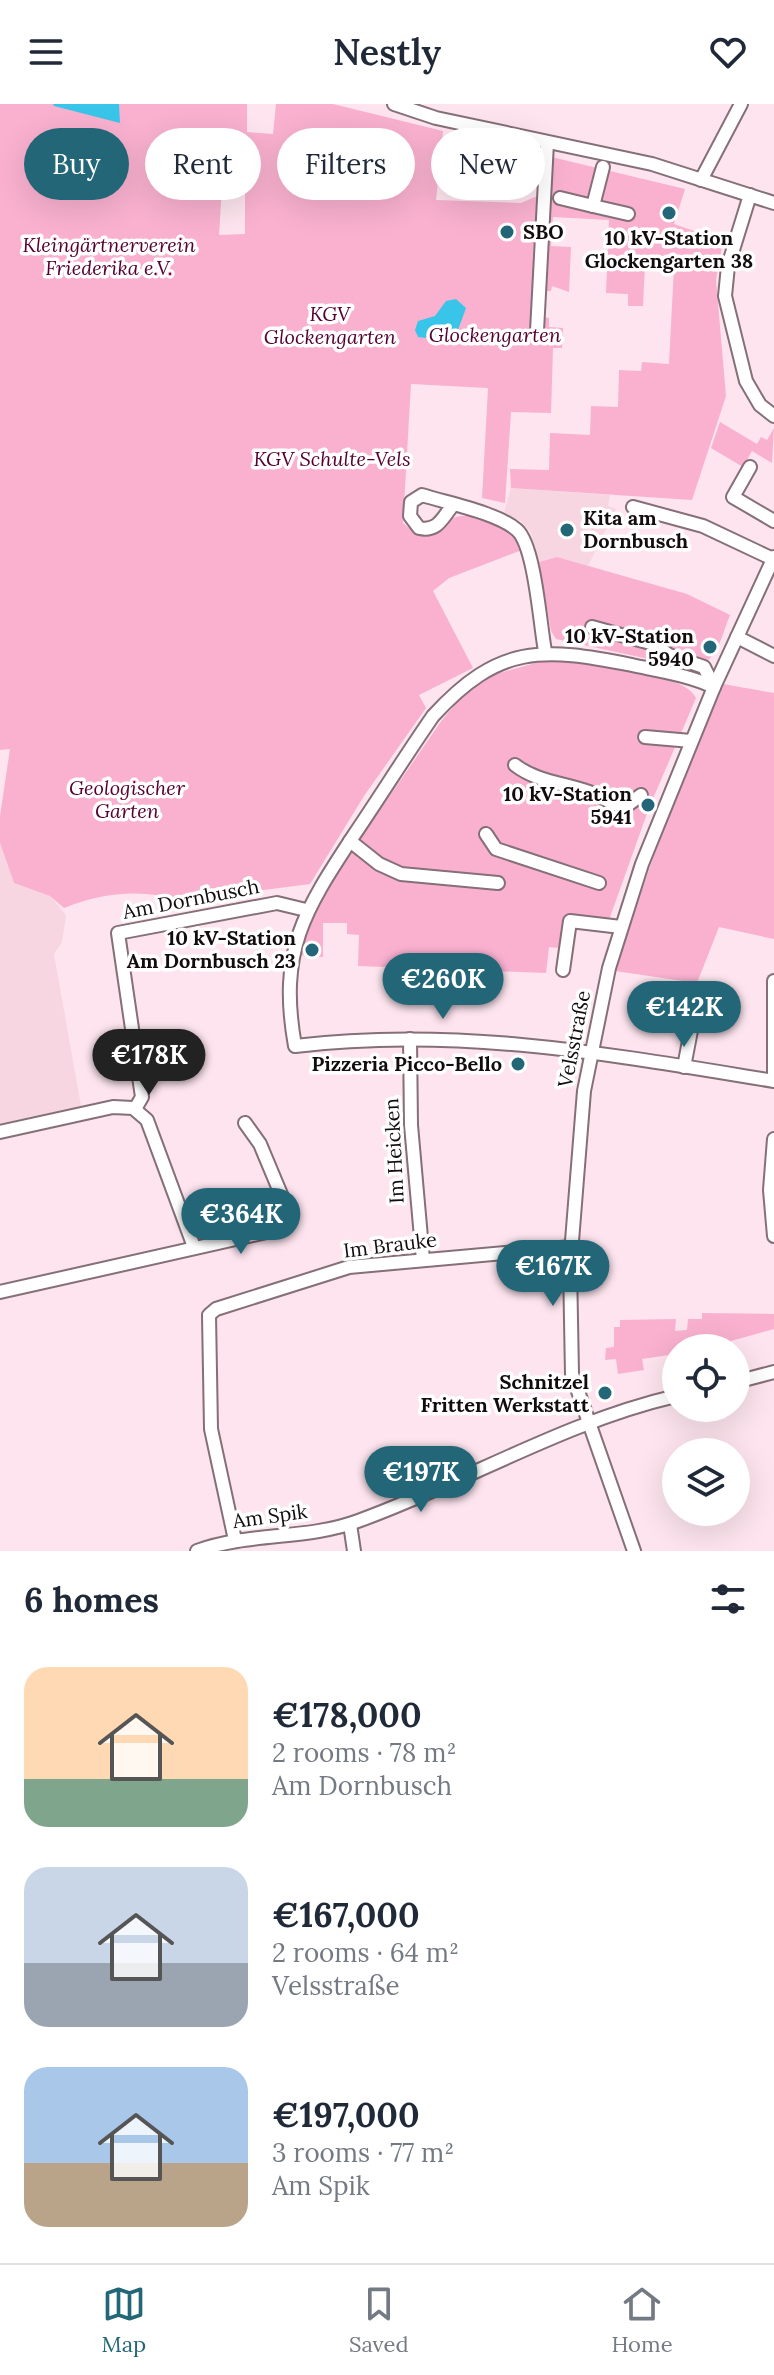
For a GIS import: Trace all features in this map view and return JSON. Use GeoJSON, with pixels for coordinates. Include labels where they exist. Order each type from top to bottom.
{"type":"FeatureCollection","features":[{"type":"Feature","properties":{"kind":"street"},"geometry":{"type":"LineString","coordinates":[[394,104],[436,118],[547,143],[585,148],[774,203]]}},
{"type":"Feature","properties":{"kind":"street"},"geometry":{"type":"LineString","coordinates":[[701,180],[741,104]]}},
{"type":"Feature","properties":{"kind":"street"},"geometry":{"type":"LineString","coordinates":[[537,331],[547,143]]}},
{"type":"Feature","properties":{"kind":"street"},"geometry":{"type":"LineString","coordinates":[[593,206],[603,167]]}},
{"type":"Feature","properties":{"kind":"street"},"geometry":{"type":"LineString","coordinates":[[750,195],[728,266],[725,296],[746,381],[760,405],[774,416]]}},
{"type":"Feature","properties":{"kind":"street"},"geometry":{"type":"LineString","coordinates":[[560,198],[628,214]]}},
{"type":"Feature","properties":{"kind":"street"},"geometry":{"type":"LineString","coordinates":[[750,467],[733,497],[774,521]]}},
{"type":"Feature","properties":{"kind":"street"},"geometry":{"type":"LineString","coordinates":[[453,505],[505,522],[524,538],[545,651]]}},
{"type":"Feature","properties":{"kind":"street"},"geometry":{"type":"LineString","coordinates":[[633,507],[703,526],[772,565]]}},
{"type":"Feature","properties":{"kind":"street","name":"Velsstraße"},"geometry":{"type":"LineString","coordinates":[[634,1551],[572,1374],[571,1247],[589,1052],[621,927],[642,864],[714,687],[772,565]]}},
{"type":"Feature","properties":{"kind":"street"},"geometry":{"type":"LineString","coordinates":[[592,627],[654,644],[669,655],[704,667],[714,687]]}},
{"type":"Feature","properties":{"kind":"street"},"geometry":{"type":"LineString","coordinates":[[737,637],[774,656]]}},
{"type":"Feature","properties":{"kind":"street"},"geometry":{"type":"LineString","coordinates":[[714,687],[689,677],[580,654],[545,651],[486,672],[456,691],[433,716],[306,910],[290,974],[290,1019],[295,1046],[410,1039],[519,1043],[774,1081]]}},
{"type":"Feature","properties":{"kind":"street"},"geometry":{"type":"LineString","coordinates":[[645,737],[691,741]]}},
{"type":"Feature","properties":{"kind":"street"},"geometry":{"type":"LineString","coordinates":[[515,765],[528,775],[594,793],[609,804],[625,807],[641,795]]}},
{"type":"Feature","properties":{"kind":"street"},"geometry":{"type":"LineString","coordinates":[[486,834],[496,849],[599,883]]}},
{"type":"Feature","properties":{"kind":"street"},"geometry":{"type":"LineString","coordinates":[[350,841],[379,864],[401,874],[498,883]]}},
{"type":"Feature","properties":{"kind":"street","name":"Am Dornbusch"},"geometry":{"type":"LineString","coordinates":[[135,1109],[142,1097],[118,933],[277,903],[306,910]]}},
{"type":"Feature","properties":{"kind":"street"},"geometry":{"type":"LineString","coordinates":[[563,970],[570,921],[621,927]]}},
{"type":"Feature","properties":{"kind":"street"},"geometry":{"type":"LineString","coordinates":[[774,981],[774,1073]]}},
{"type":"Feature","properties":{"kind":"street"},"geometry":{"type":"LineString","coordinates":[[684,1067],[699,989]]}},
{"type":"Feature","properties":{"kind":"street","name":"Im Heicken"},"geometry":{"type":"LineString","coordinates":[[410,1039],[411,1125],[423,1260]]}},
{"type":"Feature","properties":{"kind":"street"},"geometry":{"type":"LineString","coordinates":[[0,1132],[113,1107],[135,1109],[147,1120],[194,1247]]}},
{"type":"Feature","properties":{"kind":"street"},"geometry":{"type":"LineString","coordinates":[[0,1292],[280,1229],[288,1221],[288,1211],[260,1144],[245,1123]]}},
{"type":"Feature","properties":{"kind":"street"},"geometry":{"type":"LineString","coordinates":[[774,1139],[770,1201],[774,1236]]}},
{"type":"Feature","properties":{"kind":"street","name":"Im Brauke"},"geometry":{"type":"LineString","coordinates":[[235,1540],[211,1429],[209,1315],[216,1309],[349,1267],[571,1247]]}},
{"type":"Feature","properties":{"kind":"street"},"geometry":{"type":"LineString","coordinates":[[750,1378],[774,1372]]}},
{"type":"Feature","properties":{"kind":"street","name":"Am Spik"},"geometry":{"type":"LineString","coordinates":[[197,1551],[235,1540],[350,1524],[588,1422],[662,1400]]}},
{"type":"Feature","properties":{"kind":"street"},"geometry":{"type":"LineString","coordinates":[[350,1524],[354,1551]]}},
{"type":"Feature","properties":{"kind":"shaded area","name":"Kita am Dornbusch"},"geometry":{"type":"Polygon","coordinates":[[[511,488],[610,495],[608,506],[616,509],[588,566],[557,557],[539,562],[531,533],[521,521],[504,513],[511,488]]]}},
{"type":"Feature","properties":{"kind":"shaded area"},"geometry":{"type":"Polygon","coordinates":[[[0,843],[14,883],[50,896],[66,915],[62,942],[54,954],[81,1106],[0,1124],[0,843]]]}},
{"type":"Feature","properties":{"kind":"green space"},"geometry":{"type":"Polygon","coordinates":[[[0,104],[247,104],[247,128],[145,128],[145,200],[221,200],[219,235],[245,234],[245,200],[261,200],[261,133],[273,134],[276,104],[333,104],[431,128],[431,200],[521,203],[545,200],[545,155],[685,189],[674,224],[723,241],[716,280],[726,396],[692,500],[511,488],[510,469],[549,470],[550,433],[590,435],[591,406],[618,407],[619,370],[641,371],[642,362],[669,364],[674,267],[645,265],[643,306],[628,306],[628,294],[606,293],[609,220],[553,217],[551,246],[571,247],[569,292],[552,286],[551,291],[545,291],[544,317],[549,318],[549,327],[563,328],[562,348],[553,348],[551,413],[511,412],[505,503],[482,498],[488,388],[411,384],[403,523],[415,533],[428,536],[453,518],[484,518],[512,534],[522,550],[449,578],[433,591],[473,668],[419,695],[426,708],[364,796],[310,884],[193,899],[192,904],[160,895],[128,894],[95,898],[64,908],[50,896],[14,883],[0,843],[0,816],[10,749],[0,750],[0,104]]]}},
{"type":"Feature","properties":{"kind":"green space"},"geometry":{"type":"Polygon","coordinates":[[[720,422],[757,444],[761,437],[767,440],[774,428],[772,463],[752,451],[743,467],[711,448],[720,422]]]}},
{"type":"Feature","properties":{"kind":"green space"},"geometry":{"type":"Polygon","coordinates":[[[557,557],[687,594],[730,615],[717,649],[706,662],[690,668],[556,639],[551,631],[539,562],[557,557]]]}},
{"type":"Feature","properties":{"kind":"green space"},"geometry":{"type":"Polygon","coordinates":[[[546,660],[603,665],[651,674],[688,689],[696,698],[649,808],[609,920],[565,915],[559,948],[549,947],[546,973],[358,966],[359,935],[347,934],[347,923],[323,923],[323,957],[299,955],[310,918],[324,891],[442,720],[467,690],[496,674],[546,660]]]}},
{"type":"Feature","properties":{"kind":"green space"},"geometry":{"type":"Polygon","coordinates":[[[723,684],[774,693],[774,939],[719,927],[697,983],[615,971],[664,825],[723,684]]]}},
{"type":"Feature","properties":{"kind":"green space"},"geometry":{"type":"Polygon","coordinates":[[[702,1313],[774,1314],[774,1329],[750,1336],[662,1334],[662,1356],[642,1359],[644,1370],[618,1374],[616,1359],[605,1360],[606,1348],[614,1347],[614,1327],[620,1327],[620,1320],[676,1319],[675,1331],[687,1330],[688,1319],[702,1319],[702,1313]]]}},
{"type":"Feature","properties":{"kind":"water"},"geometry":{"type":"Polygon","coordinates":[[[119,104],[120,123],[54,106],[119,104]]]}},
{"type":"Feature","properties":{"kind":"water"},"geometry":{"type":"Polygon","coordinates":[[[456,299],[466,308],[454,341],[418,337],[415,330],[418,321],[435,316],[446,301],[456,299]]]}},
{"type":"Feature","properties":{"kind":"place","name":"10 kV-Station Glockengarten 38"},"geometry":{"type":"Point","coordinates":[669,213]}},
{"type":"Feature","properties":{"kind":"place","name":"SBO"},"geometry":{"type":"Point","coordinates":[507,232]}},
{"type":"Feature","properties":{"kind":"place","name":"Kita am Dornbusch"},"geometry":{"type":"Point","coordinates":[567,530]}},
{"type":"Feature","properties":{"kind":"place","name":"10 kV-Station 5940"},"geometry":{"type":"Point","coordinates":[710,647]}},
{"type":"Feature","properties":{"kind":"place","name":"10 kV-Station 5941"},"geometry":{"type":"Point","coordinates":[648,805]}},
{"type":"Feature","properties":{"kind":"place","name":"10 kV-Station Am Dornbusch 23"},"geometry":{"type":"Point","coordinates":[312,950]}},
{"type":"Feature","properties":{"kind":"place","name":"Pizzeria Picco-Bello"},"geometry":{"type":"Point","coordinates":[518,1064]}},
{"type":"Feature","properties":{"kind":"place","name":"Schnitzel Fritten Werkstatt"},"geometry":{"type":"Point","coordinates":[605,1393]}},
{"type":"Feature","properties":{"kind":"park label","name":"Kleingärtnerverein Friederika e.V."},"geometry":{"type":"Point","coordinates":[109,256]}},
{"type":"Feature","properties":{"kind":"park label","name":"KGV Glockengarten"},"geometry":{"type":"Point","coordinates":[330,326]}},
{"type":"Feature","properties":{"kind":"park label","name":"Glockengarten"},"geometry":{"type":"Point","coordinates":[495,335]}},
{"type":"Feature","properties":{"kind":"park label","name":"KGV Schulte-Vels"},"geometry":{"type":"Point","coordinates":[332,459]}},
{"type":"Feature","properties":{"kind":"park label","name":"Geologischer Garten"},"geometry":{"type":"Point","coordinates":[127,800]}}]}
